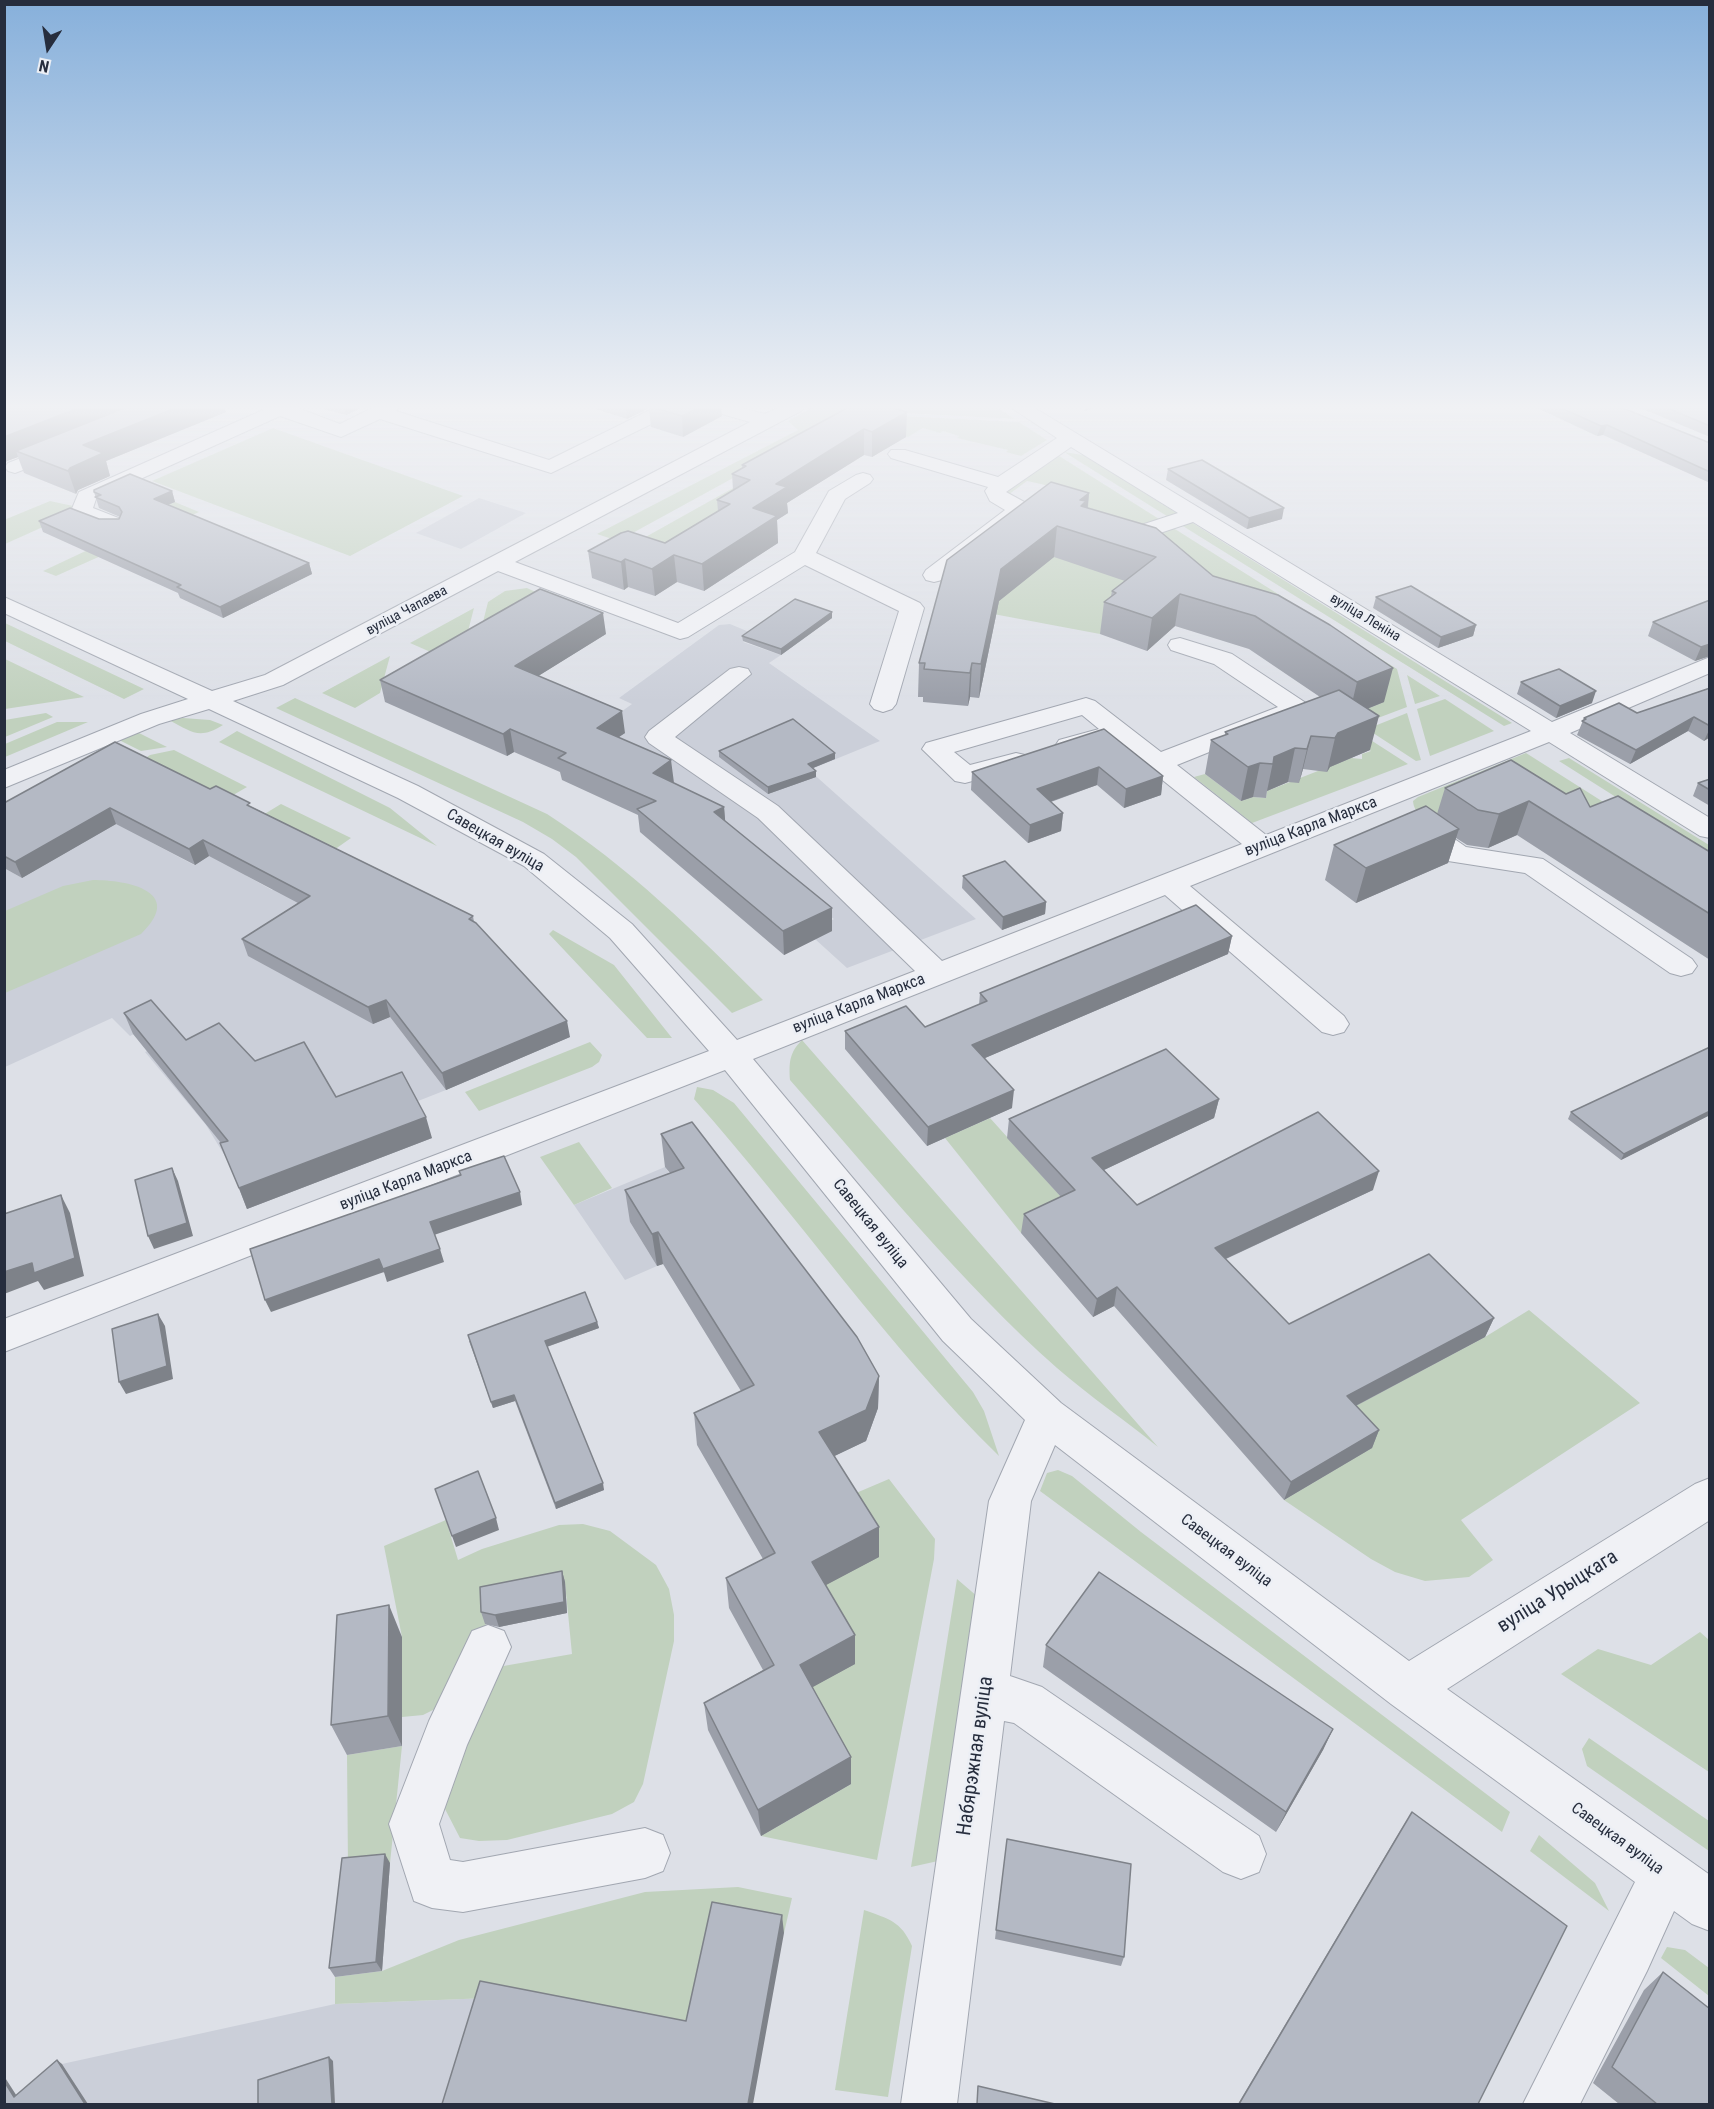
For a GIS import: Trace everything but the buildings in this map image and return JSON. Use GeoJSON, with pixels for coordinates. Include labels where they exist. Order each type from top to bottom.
{"type":"FeatureCollection","features":[{"type":"Feature","properties":{"kind":"street"},"geometry":{"type":"LineString","coordinates":[[84,505],[82,512],[113,524]]}},
{"type":"Feature","properties":{"kind":"street","name":"вуліца Чапаева"},"geometry":{"type":"LineString","coordinates":[[4,780],[150,719],[274,680],[606,505]]}},
{"type":"Feature","properties":{"kind":"street"},"geometry":{"type":"LineString","coordinates":[[496,563],[680,632],[804,556],[831,505]]}},
{"type":"Feature","properties":{"kind":"street"},"geometry":{"type":"LineString","coordinates":[[934,575],[1020,509],[1013,505]]}},
{"type":"Feature","properties":{"kind":"street","name":"вуліца Леніна"},"geometry":{"type":"LineString","coordinates":[[1181,505],[1710,830]]}},
{"type":"Feature","properties":{"kind":"street"},"geometry":{"type":"LineString","coordinates":[[1174,558],[1137,534],[1195,514]]}},
{"type":"Feature","properties":{"kind":"street"},"geometry":{"type":"LineString","coordinates":[[804,556],[912,608],[883,704]]}},
{"type":"Feature","properties":{"kind":"street","name":"Савецкая вуліца"},"geometry":{"type":"LineString","coordinates":[[4,604],[408,792],[534,860],[621,931],[731,1055],[957,1330],[1047,1415],[1407,1688],[1710,1906]]}},
{"type":"Feature","properties":{"kind":"street"},"geometry":{"type":"LineString","coordinates":[[1158,763],[1297,708],[1222,659],[1180,645]]}},
{"type":"Feature","properties":{"kind":"street","name":"вуліца Карла Маркса"},"geometry":{"type":"LineString","coordinates":[[4,1336],[731,1055],[1552,733],[1710,664]]}},
{"type":"Feature","properties":{"kind":"street"},"geometry":{"type":"LineString","coordinates":[[739,674],[658,737],[768,812],[937,974]]}},
{"type":"Feature","properties":{"kind":"street"},"geometry":{"type":"LineString","coordinates":[[1119,732],[965,775],[935,749],[1086,706],[1119,732],[1158,763],[1262,846]]}},
{"type":"Feature","properties":{"kind":"street"},"geometry":{"type":"LineString","coordinates":[[1380,800],[1458,855],[1533,865],[1681,966]]}},
{"type":"Feature","properties":{"kind":"street"},"geometry":{"type":"LineString","coordinates":[[1169,883],[1333,1024]]}},
{"type":"Feature","properties":{"kind":"street","name":"Набярэжная вуліца"},"geometry":{"type":"LineString","coordinates":[[928,2104],[1010,1501],[1047,1415]]}},
{"type":"Feature","properties":{"kind":"street","name":"вуліца Урыцкага"},"geometry":{"type":"LineString","coordinates":[[1407,1688],[1710,1497]]}},
{"type":"Feature","properties":{"kind":"street"},"geometry":{"type":"LineString","coordinates":[[488,1647],[446,1738],[414,1824],[432,1883],[463,1887],[645,1854]]}},
{"type":"Feature","properties":{"kind":"street"},"geometry":{"type":"LineString","coordinates":[[984,1693],[1025,1703],[1241,1854]]}},
{"type":"Feature","properties":{"kind":"street"},"geometry":{"type":"LineString","coordinates":[[1551,2104],[1629,1953],[1665,1874]]}},
{"type":"Feature","properties":{"kind":"shaded area"},"geometry":{"type":"Polygon","coordinates":[[[466,505],[502,505],[526,513],[461,549],[416,533],[466,505]]]}},
{"type":"Feature","properties":{"kind":"shaded area"},"geometry":{"type":"Polygon","coordinates":[[[730,624],[754,634],[743,642],[781,655],[769,663],[880,741],[809,770],[976,919],[847,968],[815,939],[832,931],[825,924],[834,919],[582,740],[632,704],[619,698],[719,625],[730,624]]]}},
{"type":"Feature","properties":{"kind":"shaded area"},"geometry":{"type":"Polygon","coordinates":[[[140,810],[145,839],[194,865],[222,848],[247,876],[272,890],[287,880],[373,1024],[390,1017],[446,1090],[413,1103],[228,1161],[206,1125],[145,1052],[174,1038],[159,1021],[130,1036],[112,1018],[5,1067],[4,868],[22,878],[140,810]]]}},
{"type":"Feature","properties":{"kind":"shaded area"},"geometry":{"type":"Polygon","coordinates":[[[665,1167],[688,1200],[630,1222],[657,1266],[625,1280],[574,1205],[665,1167]]]}},
{"type":"Feature","properties":{"kind":"shaded area"},"geometry":{"type":"Polygon","coordinates":[[[489,1998],[457,2104],[335,2104],[332,2061],[262,2104],[88,2104],[62,2064],[335,2004],[489,1998]]]}},
{"type":"Feature","properties":{"kind":"green space"},"geometry":{"type":"Polygon","coordinates":[[[39,505],[78,507],[63,518],[5,544],[4,520],[39,505]]]}},
{"type":"Feature","properties":{"kind":"green space"},"geometry":{"type":"Polygon","coordinates":[[[167,505],[183,505],[199,512],[56,576],[43,571],[92,548],[151,512],[167,505]]]}},
{"type":"Feature","properties":{"kind":"green space"},"geometry":{"type":"Polygon","coordinates":[[[216,505],[445,505],[350,556],[216,505]]]}},
{"type":"Feature","properties":{"kind":"green space"},"geometry":{"type":"Polygon","coordinates":[[[652,505],[683,505],[618,541],[597,534],[652,505]]]}},
{"type":"Feature","properties":{"kind":"green space"},"geometry":{"type":"Polygon","coordinates":[[[702,505],[755,505],[735,532],[617,553],[702,505]]]}},
{"type":"Feature","properties":{"kind":"green space"},"geometry":{"type":"Polygon","coordinates":[[[1058,505],[1138,505],[1397,669],[1407,707],[1362,724],[1355,720],[1373,712],[1367,709],[1383,702],[1247,623],[1112,625],[1100,634],[988,613],[1058,505]]]}},
{"type":"Feature","properties":{"kind":"green space"},"geometry":{"type":"Polygon","coordinates":[[[1150,505],[1165,505],[1512,723],[1504,726],[1150,505]]]}},
{"type":"Feature","properties":{"kind":"green space"},"geometry":{"type":"Polygon","coordinates":[[[527,588],[544,596],[480,634],[488,602],[505,591],[527,588]]]}},
{"type":"Feature","properties":{"kind":"green space"},"geometry":{"type":"Polygon","coordinates":[[[474,608],[465,643],[442,657],[410,643],[474,608]]]}},
{"type":"Feature","properties":{"kind":"green space"},"geometry":{"type":"Polygon","coordinates":[[[4,623],[144,689],[124,699],[5,641],[4,623]]]}},
{"type":"Feature","properties":{"kind":"green space"},"geometry":{"type":"Polygon","coordinates":[[[390,656],[380,693],[355,708],[322,693],[390,656]]]}},
{"type":"Feature","properties":{"kind":"green space"},"geometry":{"type":"Polygon","coordinates":[[[5,659],[84,697],[5,709],[5,659]]]}},
{"type":"Feature","properties":{"kind":"green space"},"geometry":{"type":"Polygon","coordinates":[[[1407,675],[1440,696],[1415,704],[1407,675]]]}},
{"type":"Feature","properties":{"kind":"green space"},"geometry":{"type":"Polygon","coordinates":[[[295,698],[547,814],[606,856],[660,901],[763,1000],[732,1013],[576,857],[552,839],[523,822],[276,708],[295,698]]]}},
{"type":"Feature","properties":{"kind":"green space"},"geometry":{"type":"Polygon","coordinates":[[[1445,699],[1494,731],[1430,756],[1417,709],[1445,699]]]}},
{"type":"Feature","properties":{"kind":"green space"},"geometry":{"type":"Polygon","coordinates":[[[46,713],[53,717],[5,737],[5,720],[46,713]]]}},
{"type":"Feature","properties":{"kind":"green space"},"geometry":{"type":"Polygon","coordinates":[[[1407,713],[1421,760],[1416,761],[1367,729],[1407,713]]]}},
{"type":"Feature","properties":{"kind":"green space"},"geometry":{"type":"Polygon","coordinates":[[[183,718],[210,720],[223,725],[215,730],[196,733],[169,720],[183,718]]]}},
{"type":"Feature","properties":{"kind":"green space"},"geometry":{"type":"Polygon","coordinates":[[[57,722],[88,722],[5,757],[5,744],[57,722]]]}},
{"type":"Feature","properties":{"kind":"green space"},"geometry":{"type":"Polygon","coordinates":[[[1336,727],[1352,728],[1408,764],[1252,823],[1194,777],[1205,774],[1241,801],[1253,797],[1266,798],[1267,791],[1351,758],[1362,759],[1362,754],[1371,751],[1336,727]]]}},
{"type":"Feature","properties":{"kind":"green space"},"geometry":{"type":"Polygon","coordinates":[[[237,731],[390,808],[437,846],[219,742],[237,731]]]}},
{"type":"Feature","properties":{"kind":"green space"},"geometry":{"type":"Polygon","coordinates":[[[137,732],[167,747],[141,751],[119,740],[137,732]]]}},
{"type":"Feature","properties":{"kind":"green space"},"geometry":{"type":"Polygon","coordinates":[[[174,750],[247,787],[216,805],[138,763],[150,755],[174,750]]]}},
{"type":"Feature","properties":{"kind":"green space"},"geometry":{"type":"Polygon","coordinates":[[[1526,753],[1709,869],[1618,845],[1434,823],[1420,815],[1415,809],[1413,801],[1418,797],[1526,753]]]}},
{"type":"Feature","properties":{"kind":"green space"},"geometry":{"type":"Polygon","coordinates":[[[1569,758],[1709,845],[1709,856],[1559,761],[1569,758]]]}},
{"type":"Feature","properties":{"kind":"green space"},"geometry":{"type":"Polygon","coordinates":[[[281,804],[351,838],[324,857],[253,821],[281,804]]]}},
{"type":"Feature","properties":{"kind":"green space"},"geometry":{"type":"Polygon","coordinates":[[[93,880],[121,882],[147,891],[155,898],[157,907],[153,919],[141,934],[5,993],[5,911],[63,886],[93,880]]]}},
{"type":"Feature","properties":{"kind":"green space"},"geometry":{"type":"Polygon","coordinates":[[[553,930],[614,965],[672,1038],[647,1038],[549,934],[553,930]]]}},
{"type":"Feature","properties":{"kind":"green space"},"geometry":{"type":"Polygon","coordinates":[[[802,1040],[1158,1447],[1069,1378],[1022,1335],[953,1265],[887,1191],[790,1080],[791,1058],[794,1049],[802,1040]]]}},
{"type":"Feature","properties":{"kind":"green space"},"geometry":{"type":"Polygon","coordinates":[[[590,1042],[602,1055],[599,1062],[592,1067],[479,1111],[465,1092],[590,1042]]]}},
{"type":"Feature","properties":{"kind":"green space"},"geometry":{"type":"Polygon","coordinates":[[[697,1087],[713,1090],[734,1103],[973,1392],[984,1411],[999,1456],[958,1414],[881,1326],[694,1099],[697,1087]]]}},
{"type":"Feature","properties":{"kind":"green space"},"geometry":{"type":"Polygon","coordinates":[[[990,1118],[1072,1209],[1021,1233],[945,1138],[990,1118]]]}},
{"type":"Feature","properties":{"kind":"green space"},"geometry":{"type":"Polygon","coordinates":[[[579,1142],[612,1188],[574,1205],[540,1157],[579,1142]]]}},
{"type":"Feature","properties":{"kind":"green space"},"geometry":{"type":"Polygon","coordinates":[[[1529,1310],[1640,1403],[1461,1520],[1493,1560],[1469,1577],[1425,1581],[1395,1572],[1371,1559],[1284,1500],[1371,1448],[1340,1414],[1485,1337],[1529,1310]]]}},
{"type":"Feature","properties":{"kind":"green space"},"geometry":{"type":"Polygon","coordinates":[[[1058,1470],[1072,1476],[1141,1532],[1510,1812],[1502,1832],[1040,1491],[1047,1473],[1058,1470]]]}},
{"type":"Feature","properties":{"kind":"green space"},"geometry":{"type":"Polygon","coordinates":[[[889,1479],[935,1539],[934,1559],[877,1860],[761,1836],[851,1784],[802,1693],[813,1592],[842,1499],[889,1479]]]}},
{"type":"Feature","properties":{"kind":"green space"},"geometry":{"type":"Polygon","coordinates":[[[446,1520],[458,1560],[482,1549],[559,1525],[583,1524],[610,1531],[656,1565],[669,1589],[674,1615],[674,1641],[643,1784],[634,1802],[612,1814],[507,1840],[479,1841],[460,1838],[445,1809],[446,1789],[492,1668],[572,1654],[565,1583],[484,1599],[486,1629],[439,1707],[423,1715],[402,1717],[402,1637],[384,1546],[446,1520]]]}},
{"type":"Feature","properties":{"kind":"green space"},"geometry":{"type":"Polygon","coordinates":[[[957,1579],[978,1597],[938,1861],[911,1867],[957,1579]]]}},
{"type":"Feature","properties":{"kind":"green space"},"geometry":{"type":"Polygon","coordinates":[[[1700,1632],[1709,1640],[1709,1772],[1561,1674],[1598,1649],[1651,1665],[1700,1632]]]}},
{"type":"Feature","properties":{"kind":"green space"},"geometry":{"type":"Polygon","coordinates":[[[1589,1738],[1709,1821],[1709,1851],[1587,1766],[1582,1749],[1589,1738]]]}},
{"type":"Feature","properties":{"kind":"green space"},"geometry":{"type":"Polygon","coordinates":[[[402,1746],[390,1863],[348,1868],[347,1755],[402,1746]]]}},
{"type":"Feature","properties":{"kind":"green space"},"geometry":{"type":"Polygon","coordinates":[[[1539,1835],[1595,1883],[1609,1911],[1530,1851],[1539,1835]]]}},
{"type":"Feature","properties":{"kind":"green space"},"geometry":{"type":"Polygon","coordinates":[[[738,1887],[792,1898],[784,1933],[715,1921],[690,2037],[489,1998],[335,2004],[335,1977],[382,1971],[459,1940],[645,1892],[738,1887]]]}},
{"type":"Feature","properties":{"kind":"green space"},"geometry":{"type":"Polygon","coordinates":[[[864,1910],[899,1926],[912,1946],[888,2097],[835,2090],[864,1910]]]}},
{"type":"Feature","properties":{"kind":"green space"},"geometry":{"type":"Polygon","coordinates":[[[1667,1947],[1685,1950],[1709,1968],[1709,1996],[1661,1958],[1667,1947]]]}}]}
